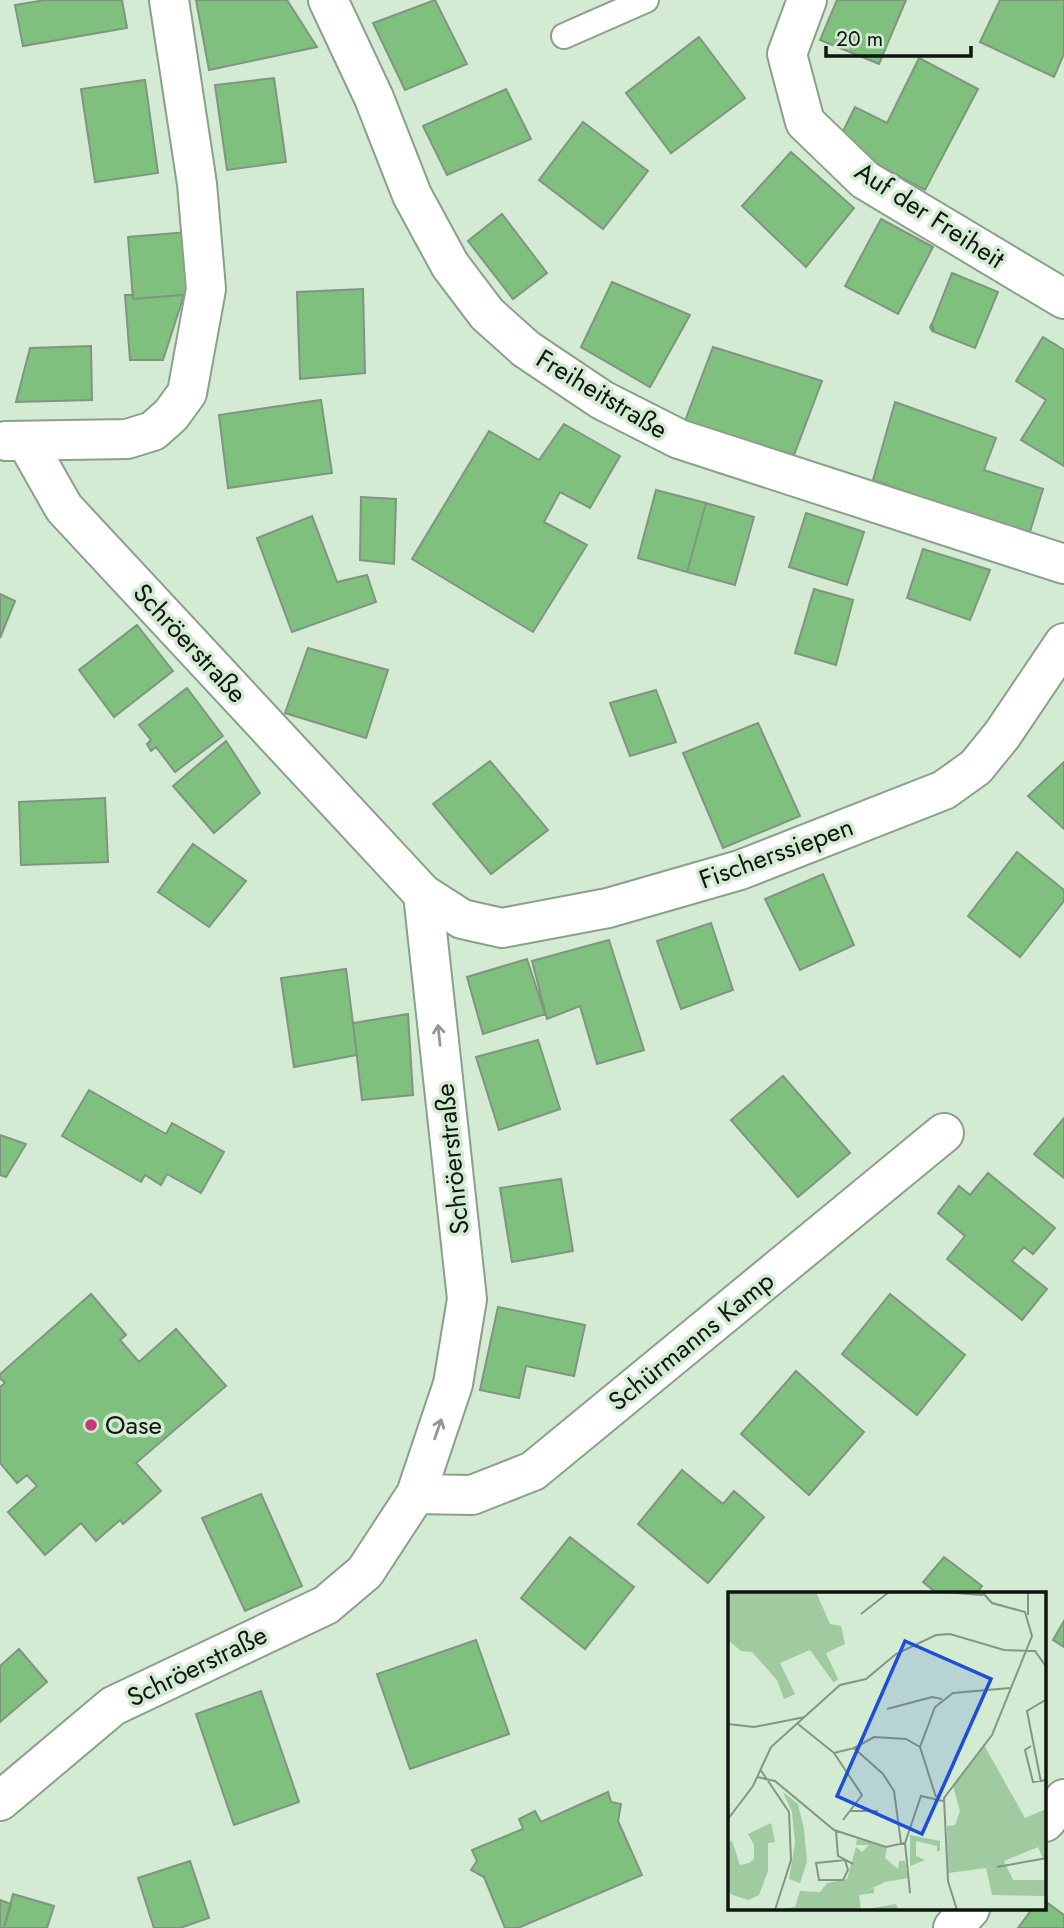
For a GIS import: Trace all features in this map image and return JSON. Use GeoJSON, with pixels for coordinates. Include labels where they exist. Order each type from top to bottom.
{"type":"FeatureCollection","features":[{"type":"Feature","properties":{"kind":"street"},"geometry":{"type":"LineString","coordinates":[[13,441],[127,439],[153,431],[172,415],[187,393],[206,289],[197,184],[169,0]]}},
{"type":"Feature","properties":{"kind":"street","name":"Freiheitstraße"},"geometry":{"type":"LineString","coordinates":[[328,0],[374,98],[412,195],[450,265],[487,314],[526,349],[602,400],[679,439],[1064,564]]}},
{"type":"Feature","properties":{"kind":"street","name":"Auf der Freiheit"},"geometry":{"type":"LineString","coordinates":[[807,0],[787,54],[805,122],[865,180],[1064,299]]}},
{"type":"Feature","properties":{"kind":"street","name":"Schröerstraße"},"geometry":{"type":"LineString","coordinates":[[0,1801],[113,1706],[326,1605],[365,1572],[416,1494],[453,1384],[467,1299],[423,894],[64,508],[13,441]]}},
{"type":"Feature","properties":{"kind":"street","name":"Fischerssiepen"},"geometry":{"type":"LineString","coordinates":[[423,894],[462,919],[502,928],[608,908],[740,870],[944,790],[976,767],[1002,735],[1064,643]]}},
{"type":"Feature","properties":{"kind":"street","name":"Schürmanns Kamp"},"geometry":{"type":"LineString","coordinates":[[416,1494],[472,1495],[533,1471],[943,1133]]}},
{"type":"Feature","properties":{"kind":"street"},"geometry":{"type":"LineString","coordinates":[[1046,1821],[1064,1799]]}},
{"type":"Feature","properties":{"kind":"street"},"geometry":{"type":"LineString","coordinates":[[953,1928],[969,1910]]}},
{"type":"Feature","properties":{"kind":"lane"},"geometry":{"type":"LineString","coordinates":[[564,36],[646,0]]}},
{"type":"Feature","properties":{"kind":"building"},"geometry":{"type":"Polygon","coordinates":[[[45,0],[122,0],[127,28],[23,46],[15,5],[45,0]]]}},
{"type":"Feature","properties":{"kind":"building"},"geometry":{"type":"Polygon","coordinates":[[[196,0],[287,0],[317,47],[209,70],[196,0]]]}},
{"type":"Feature","properties":{"kind":"building"},"geometry":{"type":"Polygon","coordinates":[[[435,0],[467,64],[405,90],[373,23],[435,0]]]}},
{"type":"Feature","properties":{"kind":"building"},"geometry":{"type":"Polygon","coordinates":[[[837,0],[906,0],[879,64],[820,40],[837,0]]]}},
{"type":"Feature","properties":{"kind":"building"},"geometry":{"type":"Polygon","coordinates":[[[1000,0],[1064,0],[1064,54],[1054,77],[980,42],[1000,0]]]}},
{"type":"Feature","properties":{"kind":"building"},"geometry":{"type":"Polygon","coordinates":[[[699,37],[745,98],[671,153],[626,93],[699,37]]]}},
{"type":"Feature","properties":{"kind":"building"},"geometry":{"type":"Polygon","coordinates":[[[919,58],[978,89],[925,190],[837,143],[855,107],[887,123],[919,58]]]}},
{"type":"Feature","properties":{"kind":"building"},"geometry":{"type":"Polygon","coordinates":[[[274,78],[286,162],[227,170],[215,85],[274,78]]]}},
{"type":"Feature","properties":{"kind":"building"},"geometry":{"type":"Polygon","coordinates":[[[145,80],[158,173],[95,182],[81,89],[145,80]]]}},
{"type":"Feature","properties":{"kind":"building"},"geometry":{"type":"Polygon","coordinates":[[[506,89],[531,139],[447,175],[423,126],[506,89]]]}},
{"type":"Feature","properties":{"kind":"building"},"geometry":{"type":"Polygon","coordinates":[[[583,122],[648,171],[603,229],[539,180],[583,122]]]}},
{"type":"Feature","properties":{"kind":"building"},"geometry":{"type":"Polygon","coordinates":[[[791,152],[854,208],[806,267],[742,206],[791,152]]]}},
{"type":"Feature","properties":{"kind":"building"},"geometry":{"type":"Polygon","coordinates":[[[502,214],[547,273],[513,299],[468,241],[502,214]]]}},
{"type":"Feature","properties":{"kind":"building"},"geometry":{"type":"Polygon","coordinates":[[[881,219],[933,247],[898,314],[845,286],[881,219]]]}},
{"type":"Feature","properties":{"kind":"building"},"geometry":{"type":"Polygon","coordinates":[[[188,232],[193,294],[133,299],[128,237],[188,232]]]}},
{"type":"Feature","properties":{"kind":"building"},"geometry":{"type":"Polygon","coordinates":[[[952,273],[998,292],[975,348],[932,331],[930,327],[931,325],[934,330],[932,324],[952,273]]]}},
{"type":"Feature","properties":{"kind":"building"},"geometry":{"type":"Polygon","coordinates":[[[612,282],[690,315],[650,387],[581,347],[612,282]]]}},
{"type":"Feature","properties":{"kind":"building"},"geometry":{"type":"Polygon","coordinates":[[[363,289],[365,373],[300,379],[297,292],[363,289]]]}},
{"type":"Feature","properties":{"kind":"building"},"geometry":{"type":"Polygon","coordinates":[[[125,295],[133,295],[133,299],[184,295],[163,360],[130,360],[125,295]]]}},
{"type":"Feature","properties":{"kind":"building"},"geometry":{"type":"Polygon","coordinates":[[[1043,337],[1064,350],[1064,466],[1021,440],[1046,400],[1016,381],[1043,337]]]}},
{"type":"Feature","properties":{"kind":"building"},"geometry":{"type":"Polygon","coordinates":[[[91,346],[92,400],[16,402],[30,348],[91,346]]]}},
{"type":"Feature","properties":{"kind":"building"},"geometry":{"type":"Polygon","coordinates":[[[713,347],[822,381],[794,455],[685,421],[713,347]]]}},
{"type":"Feature","properties":{"kind":"building"},"geometry":{"type":"Polygon","coordinates":[[[321,400],[332,473],[228,488],[219,415],[321,400]]]}},
{"type":"Feature","properties":{"kind":"building"},"geometry":{"type":"Polygon","coordinates":[[[895,402],[996,438],[984,470],[1043,489],[1029,535],[873,480],[895,402]]]}},
{"type":"Feature","properties":{"kind":"building"},"geometry":{"type":"Polygon","coordinates":[[[564,424],[620,456],[590,508],[560,492],[544,522],[587,545],[533,632],[412,559],[489,431],[539,460],[564,424]]]}},
{"type":"Feature","properties":{"kind":"building"},"geometry":{"type":"Polygon","coordinates":[[[656,490],[706,503],[687,572],[638,558],[656,490]]]}},
{"type":"Feature","properties":{"kind":"building"},"geometry":{"type":"Polygon","coordinates":[[[361,497],[396,499],[394,564],[360,560],[361,497]]]}},
{"type":"Feature","properties":{"kind":"building"},"geometry":{"type":"Polygon","coordinates":[[[706,503],[754,517],[735,585],[687,572],[706,503]]]}},
{"type":"Feature","properties":{"kind":"building"},"geometry":{"type":"Polygon","coordinates":[[[806,513],[864,532],[847,585],[789,567],[806,513]]]}},
{"type":"Feature","properties":{"kind":"building"},"geometry":{"type":"Polygon","coordinates":[[[312,516],[337,582],[367,575],[376,602],[292,632],[257,538],[312,516]]]}},
{"type":"Feature","properties":{"kind":"building"},"geometry":{"type":"Polygon","coordinates":[[[923,549],[990,570],[970,620],[907,598],[923,549]]]}},
{"type":"Feature","properties":{"kind":"building"},"geometry":{"type":"Polygon","coordinates":[[[814,589],[853,600],[836,665],[795,653],[814,589]]]}},
{"type":"Feature","properties":{"kind":"building"},"geometry":{"type":"Polygon","coordinates":[[[0,594],[15,601],[0,638],[0,594]]]}},
{"type":"Feature","properties":{"kind":"building"},"geometry":{"type":"Polygon","coordinates":[[[137,625],[173,671],[114,717],[79,670],[137,625]]]}},
{"type":"Feature","properties":{"kind":"building"},"geometry":{"type":"Polygon","coordinates":[[[308,648],[388,670],[366,738],[285,713],[308,648]]]}},
{"type":"Feature","properties":{"kind":"building"},"geometry":{"type":"Polygon","coordinates":[[[187,688],[223,736],[175,772],[156,747],[151,751],[147,744],[151,740],[139,725],[187,688]]]}},
{"type":"Feature","properties":{"kind":"building"},"geometry":{"type":"Polygon","coordinates":[[[656,690],[676,742],[630,756],[610,703],[656,690]]]}},
{"type":"Feature","properties":{"kind":"building"},"geometry":{"type":"Polygon","coordinates":[[[758,723],[800,816],[723,848],[683,753],[758,723]]]}},
{"type":"Feature","properties":{"kind":"building"},"geometry":{"type":"Polygon","coordinates":[[[226,741],[260,793],[214,833],[173,786],[226,741]]]}},
{"type":"Feature","properties":{"kind":"building"},"geometry":{"type":"Polygon","coordinates":[[[490,761],[548,830],[491,874],[433,804],[490,761]]]}},
{"type":"Feature","properties":{"kind":"building"},"geometry":{"type":"Polygon","coordinates":[[[1064,762],[1064,829],[1028,796],[1064,762]]]}},
{"type":"Feature","properties":{"kind":"building"},"geometry":{"type":"Polygon","coordinates":[[[105,798],[108,862],[21,865],[19,802],[105,798]]]}},
{"type":"Feature","properties":{"kind":"building"},"geometry":{"type":"Polygon","coordinates":[[[193,844],[246,881],[209,927],[158,892],[193,844]]]}},
{"type":"Feature","properties":{"kind":"building"},"geometry":{"type":"Polygon","coordinates":[[[1017,852],[1064,890],[1064,901],[1020,957],[968,916],[1017,852]]]}},
{"type":"Feature","properties":{"kind":"building"},"geometry":{"type":"Polygon","coordinates":[[[823,874],[854,945],[800,970],[765,899],[823,874]]]}},
{"type":"Feature","properties":{"kind":"building"},"geometry":{"type":"Polygon","coordinates":[[[711,923],[733,990],[681,1009],[657,941],[711,923]]]}},
{"type":"Feature","properties":{"kind":"building"},"geometry":{"type":"Polygon","coordinates":[[[609,940],[644,1050],[597,1064],[580,1006],[547,1019],[532,961],[609,940]]]}},
{"type":"Feature","properties":{"kind":"building"},"geometry":{"type":"Polygon","coordinates":[[[527,959],[545,1014],[483,1034],[467,977],[527,959]]]}},
{"type":"Feature","properties":{"kind":"building"},"geometry":{"type":"Polygon","coordinates":[[[346,969],[357,1055],[294,1067],[281,978],[346,969]]]}},
{"type":"Feature","properties":{"kind":"building"},"geometry":{"type":"Polygon","coordinates":[[[408,1014],[413,1095],[362,1100],[353,1023],[408,1014]]]}},
{"type":"Feature","properties":{"kind":"building"},"geometry":{"type":"Polygon","coordinates":[[[538,1040],[560,1109],[499,1130],[476,1057],[538,1040]]]}},
{"type":"Feature","properties":{"kind":"building"},"geometry":{"type":"Polygon","coordinates":[[[783,1076],[850,1153],[798,1197],[731,1120],[783,1076]]]}},
{"type":"Feature","properties":{"kind":"building"},"geometry":{"type":"Polygon","coordinates":[[[89,1090],[166,1134],[172,1123],[224,1152],[201,1193],[167,1174],[161,1185],[145,1175],[141,1182],[62,1136],[89,1090]]]}},
{"type":"Feature","properties":{"kind":"building"},"geometry":{"type":"Polygon","coordinates":[[[1064,1118],[1064,1178],[1034,1154],[1064,1118]]]}},
{"type":"Feature","properties":{"kind":"building"},"geometry":{"type":"Polygon","coordinates":[[[0,1135],[26,1144],[6,1177],[0,1175],[0,1135]]]}},
{"type":"Feature","properties":{"kind":"building"},"geometry":{"type":"Polygon","coordinates":[[[988,1173],[1055,1228],[1033,1254],[1024,1247],[1012,1261],[1047,1289],[1022,1320],[947,1259],[965,1236],[938,1213],[959,1186],[970,1195],[988,1173]]]}},
{"type":"Feature","properties":{"kind":"building"},"geometry":{"type":"Polygon","coordinates":[[[561,1179],[573,1251],[512,1262],[500,1188],[561,1179]]]}},
{"type":"Feature","properties":{"kind":"building","name":"Oase"},"geometry":{"type":"Polygon","coordinates":[[[91,1294],[126,1335],[120,1340],[139,1362],[176,1329],[226,1386],[136,1463],[161,1491],[123,1524],[120,1520],[96,1541],[81,1523],[45,1555],[8,1512],[37,1486],[27,1475],[17,1483],[0,1463],[0,1387],[5,1383],[0,1374],[91,1294]]]}},
{"type":"Feature","properties":{"kind":"building"},"geometry":{"type":"Polygon","coordinates":[[[890,1294],[965,1355],[917,1415],[842,1354],[890,1294]]]}},
{"type":"Feature","properties":{"kind":"building"},"geometry":{"type":"Polygon","coordinates":[[[498,1307],[585,1325],[574,1376],[526,1366],[519,1398],[480,1390],[498,1307]]]}},
{"type":"Feature","properties":{"kind":"building"},"geometry":{"type":"Polygon","coordinates":[[[796,1371],[864,1432],[809,1495],[741,1434],[796,1371]]]}},
{"type":"Feature","properties":{"kind":"building"},"geometry":{"type":"Polygon","coordinates":[[[682,1470],[723,1504],[734,1491],[764,1517],[708,1583],[638,1524],[682,1470]]]}},
{"type":"Feature","properties":{"kind":"building"},"geometry":{"type":"Polygon","coordinates":[[[261,1494],[302,1586],[245,1611],[202,1518],[261,1494]]]}},
{"type":"Feature","properties":{"kind":"building"},"geometry":{"type":"Polygon","coordinates":[[[570,1537],[634,1587],[585,1649],[521,1598],[570,1537]]]}},
{"type":"Feature","properties":{"kind":"building"},"geometry":{"type":"Polygon","coordinates":[[[944,1557],[982,1586],[978,1592],[936,1592],[923,1582],[944,1557]]]}},
{"type":"Feature","properties":{"kind":"building"},"geometry":{"type":"Polygon","coordinates":[[[1064,1621],[1064,1647],[1053,1640],[1064,1621]]]}},
{"type":"Feature","properties":{"kind":"building"},"geometry":{"type":"Polygon","coordinates":[[[476,1640],[509,1734],[410,1769],[377,1674],[476,1640]]]}},
{"type":"Feature","properties":{"kind":"building"},"geometry":{"type":"Polygon","coordinates":[[[19,1649],[47,1682],[0,1722],[0,1666],[19,1649]]]}},
{"type":"Feature","properties":{"kind":"building"},"geometry":{"type":"Polygon","coordinates":[[[261,1691],[299,1802],[234,1825],[196,1714],[261,1691]]]}},
{"type":"Feature","properties":{"kind":"building"},"geometry":{"type":"Polygon","coordinates":[[[608,1792],[611,1802],[621,1804],[618,1821],[642,1875],[518,1928],[505,1928],[484,1877],[471,1870],[477,1861],[472,1850],[523,1829],[519,1819],[535,1811],[541,1822],[608,1792]]]}},
{"type":"Feature","properties":{"kind":"building"},"geometry":{"type":"Polygon","coordinates":[[[190,1861],[209,1918],[180,1928],[154,1928],[138,1878],[190,1861]]]}},
{"type":"Feature","properties":{"kind":"building"},"geometry":{"type":"Polygon","coordinates":[[[13,1894],[54,1906],[47,1928],[4,1928],[13,1894]]]}},
{"type":"Feature","properties":{"kind":"building"},"geometry":{"type":"Polygon","coordinates":[[[0,1900],[11,1904],[4,1928],[0,1928],[0,1900]]]}},
{"type":"Feature","properties":{"kind":"building"},"geometry":{"type":"Polygon","coordinates":[[[1046,1902],[1064,1915],[1064,1928],[1018,1928],[1031,1910],[1046,1910],[1046,1902]]]}},
{"type":"Feature","properties":{"kind":"place","name":"Oase"},"geometry":{"type":"Point","coordinates":[91,1425]}}]}
